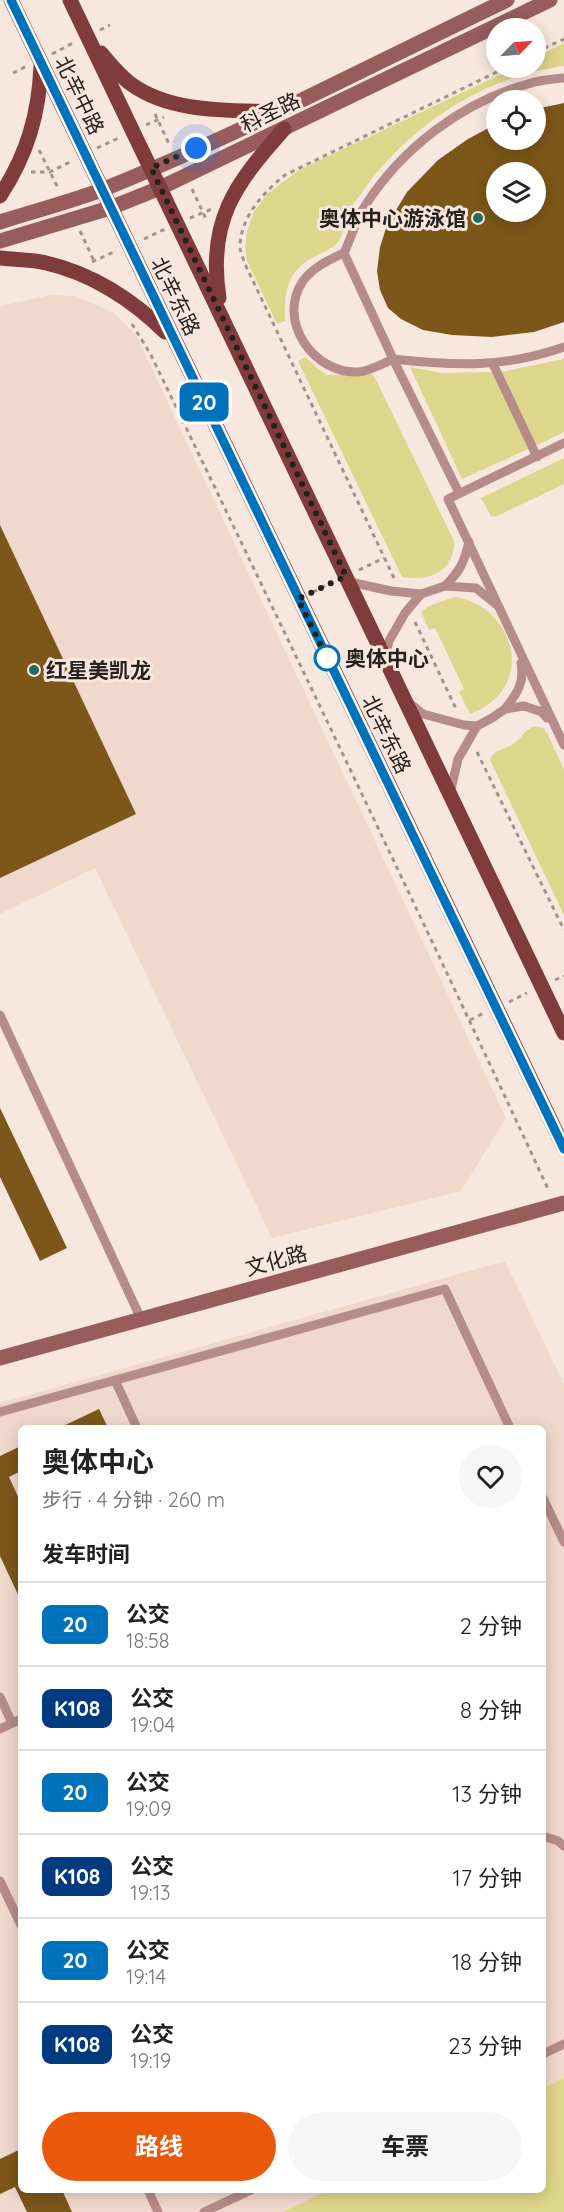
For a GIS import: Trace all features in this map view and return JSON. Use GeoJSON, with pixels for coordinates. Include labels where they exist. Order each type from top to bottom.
{"type":"FeatureCollection","features":[{"type":"Feature","properties":{"kind":"main road","name":"北辛中路"},"geometry":{"type":"LineString","coordinates":[[11,0],[110,208]]}},
{"type":"Feature","properties":{"kind":"main road","name":"北辛中路"},"geometry":{"type":"LineString","coordinates":[[70,0],[160,188]]}},
{"type":"Feature","properties":{"kind":"main road"},"geometry":{"type":"LineString","coordinates":[[88,37],[130,84],[154,97],[184,105],[239,111],[276,112]]}},
{"type":"Feature","properties":{"kind":"main road"},"geometry":{"type":"LineString","coordinates":[[0,196],[30,140],[36,115],[40,61]]}},
{"type":"Feature","properties":{"kind":"main road"},"geometry":{"type":"LineString","coordinates":[[222,316],[215,273],[218,237],[227,208],[257,159],[284,129]]}},
{"type":"Feature","properties":{"kind":"main road","name":"北辛东路"},"geometry":{"type":"LineString","coordinates":[[160,188],[562,1025]]}},
{"type":"Feature","properties":{"kind":"main road","name":"北辛东路"},"geometry":{"type":"LineString","coordinates":[[110,208],[564,1148]]}},
{"type":"Feature","properties":{"kind":"main road"},"geometry":{"type":"LineString","coordinates":[[0,258],[45,263],[72,271],[123,297],[150,317],[174,341]]}},
{"type":"Feature","properties":{"kind":"street","name":"科圣路"},"geometry":{"type":"LineString","coordinates":[[0,222],[102,190],[276,112],[507,0]]}},
{"type":"Feature","properties":{"kind":"street","name":"科圣路"},"geometry":{"type":"LineString","coordinates":[[0,241],[110,208],[160,188],[550,0]]}},
{"type":"Feature","properties":{"kind":"street","name":"文化路"},"geometry":{"type":"LineString","coordinates":[[0,1358],[560,1204]]}},
{"type":"Feature","properties":{"kind":"lane"},"geometry":{"type":"LineString","coordinates":[[564,78],[529,83],[494,95],[461,112],[425,138],[393,170],[364,207],[344,253],[325,261],[314,269],[302,282],[295,300],[295,321],[302,341],[312,355],[328,366],[345,372],[361,372],[393,359],[446,365],[493,364],[564,347]]}},
{"type":"Feature","properties":{"kind":"lane"},"geometry":{"type":"LineString","coordinates":[[344,253],[459,493]]}},
{"type":"Feature","properties":{"kind":"lane"},"geometry":{"type":"LineString","coordinates":[[493,364],[537,457]]}},
{"type":"Feature","properties":{"kind":"lane"},"geometry":{"type":"LineString","coordinates":[[564,443],[448,499],[564,745]]}},
{"type":"Feature","properties":{"kind":"lane"},"geometry":{"type":"LineString","coordinates":[[445,586],[458,573],[464,562],[469,542]]}},
{"type":"Feature","properties":{"kind":"lane"},"geometry":{"type":"LineString","coordinates":[[348,579],[391,591],[421,594],[445,586],[476,588],[499,606]]}},
{"type":"Feature","properties":{"kind":"lane"},"geometry":{"type":"LineString","coordinates":[[385,658],[389,641],[405,613],[421,594]]}},
{"type":"Feature","properties":{"kind":"lane"},"geometry":{"type":"LineString","coordinates":[[450,794],[458,759],[477,726],[505,708],[517,694],[523,677],[516,645]]}},
{"type":"Feature","properties":{"kind":"lane"},"geometry":{"type":"LineString","coordinates":[[406,701],[423,714],[464,725],[477,726]]}},
{"type":"Feature","properties":{"kind":"lane"},"geometry":{"type":"LineString","coordinates":[[505,708],[524,706],[538,710],[559,735]]}},
{"type":"Feature","properties":{"kind":"lane"},"geometry":{"type":"LineString","coordinates":[[0,1015],[141,1319]]}},
{"type":"Feature","properties":{"kind":"lane"},"geometry":{"type":"LineString","coordinates":[[0,1412],[445,1289],[509,1425]]}},
{"type":"Feature","properties":{"kind":"lane"},"geometry":{"type":"LineString","coordinates":[[115,1380],[136,1425]]}},
{"type":"Feature","properties":{"kind":"lane"},"geometry":{"type":"LineString","coordinates":[[546,1504],[564,1542]]}},
{"type":"Feature","properties":{"kind":"lane"},"geometry":{"type":"LineString","coordinates":[[0,1697],[17,1721],[0,1729]]}},
{"type":"Feature","properties":{"kind":"lane"},"geometry":{"type":"LineString","coordinates":[[546,1837],[564,1846]]}},
{"type":"Feature","properties":{"kind":"lane"},"geometry":{"type":"LineString","coordinates":[[0,1881],[18,1919]]}},
{"type":"Feature","properties":{"kind":"lane"},"geometry":{"type":"LineString","coordinates":[[546,2053],[564,2044]]}},
{"type":"Feature","properties":{"kind":"lane"},"geometry":{"type":"LineString","coordinates":[[149,2193],[158,2212]]}},
{"type":"Feature","properties":{"kind":"lane"},"geometry":{"type":"LineString","coordinates":[[204,2212],[245,2193]]}},
{"type":"Feature","properties":{"kind":"path"},"geometry":{"type":"LineString","coordinates":[[13,73],[110,25]]}},
{"type":"Feature","properties":{"kind":"path"},"geometry":{"type":"LineString","coordinates":[[546,47],[564,39]]}},
{"type":"Feature","properties":{"kind":"path"},"geometry":{"type":"LineString","coordinates":[[240,248],[246,225],[255,205],[285,175],[486,77]]}},
{"type":"Feature","properties":{"kind":"path"},"geometry":{"type":"LineString","coordinates":[[15,171],[50,172],[184,105]]}},
{"type":"Feature","properties":{"kind":"path"},"geometry":{"type":"LineString","coordinates":[[72,271],[232,198]]}},
{"type":"Feature","properties":{"kind":"path"},"geometry":{"type":"LineString","coordinates":[[129,320],[151,355],[560,1204]]}},
{"type":"Feature","properties":{"kind":"path"},"geometry":{"type":"LineString","coordinates":[[274,610],[348,579],[384,558]]}},
{"type":"Feature","properties":{"kind":"path"},"geometry":{"type":"LineString","coordinates":[[470,1020],[564,976]]}},
{"type":"Feature","properties":{"kind":"shaded area"},"geometry":{"type":"Polygon","coordinates":[[[564,43],[564,66],[546,69],[546,52],[564,43]]]}},
{"type":"Feature","properties":{"kind":"shaded area"},"geometry":{"type":"Polygon","coordinates":[[[493,78],[512,78],[479,92],[452,107],[405,143],[384,165],[352,206],[339,241],[296,270],[286,293],[285,321],[277,324],[247,261],[245,248],[247,231],[254,212],[267,194],[299,170],[493,78]]]}},
{"type":"Feature","properties":{"kind":"shaded area"},"geometry":{"type":"Polygon","coordinates":[[[51,295],[75,296],[95,304],[115,314],[136,335],[506,1118],[461,1191],[272,1238],[95,868],[0,914],[0,306],[51,295]]]}},
{"type":"Feature","properties":{"kind":"shaded area"},"geometry":{"type":"Polygon","coordinates":[[[305,357],[326,375],[371,374],[374,376],[454,541],[450,560],[439,572],[422,578],[402,577],[298,361],[305,357]]]}},
{"type":"Feature","properties":{"kind":"shaded area"},"geometry":{"type":"Polygon","coordinates":[[[564,359],[564,432],[534,447],[501,372],[564,359]]]}},
{"type":"Feature","properties":{"kind":"shaded area"},"geometry":{"type":"Polygon","coordinates":[[[410,367],[442,373],[492,372],[528,449],[462,479],[410,367]]]}},
{"type":"Feature","properties":{"kind":"shaded area"},"geometry":{"type":"Polygon","coordinates":[[[564,458],[564,484],[495,517],[491,516],[481,498],[564,458]]]}},
{"type":"Feature","properties":{"kind":"shaded area"},"geometry":{"type":"Polygon","coordinates":[[[454,597],[470,601],[485,609],[506,634],[511,649],[512,665],[507,681],[498,696],[485,707],[470,714],[459,692],[464,689],[435,628],[429,630],[421,612],[429,606],[454,597]]]}},
{"type":"Feature","properties":{"kind":"shaded area"},"geometry":{"type":"Polygon","coordinates":[[[535,726],[543,728],[547,733],[564,769],[564,915],[490,760],[497,752],[519,740],[528,729],[535,726]]]}},
{"type":"Feature","properties":{"kind":"shaded area"},"geometry":{"type":"Polygon","coordinates":[[[505,1261],[564,1384],[564,2078],[546,2087],[546,1425],[18,1425],[18,2193],[323,2193],[283,2212],[0,2212],[0,1403],[505,1261]]]}},
{"type":"Feature","properties":{"kind":"shaded area"},"geometry":{"type":"Polygon","coordinates":[[[564,2078],[564,2212],[283,2212],[323,2193],[546,2193],[546,2087],[564,2078]]]}},
{"type":"Feature","properties":{"kind":"building","name":"奥体中心游泳馆"},"geometry":{"type":"Polygon","coordinates":[[[564,103],[564,322],[534,332],[492,337],[452,335],[423,330],[401,319],[388,308],[380,290],[377,271],[380,247],[387,225],[407,192],[438,160],[486,129],[486,150],[546,150],[546,107],[564,103]]]}},
{"type":"Feature","properties":{"kind":"building","name":"红星美凯龙"},"geometry":{"type":"Polygon","coordinates":[[[0,525],[136,814],[0,878],[0,525]]]}},
{"type":"Feature","properties":{"kind":"building"},"geometry":{"type":"Polygon","coordinates":[[[0,1108],[67,1248],[40,1261],[0,1177],[0,1108]]]}},
{"type":"Feature","properties":{"kind":"building"},"geometry":{"type":"Polygon","coordinates":[[[99,1409],[107,1425],[65,1425],[99,1409]]]}},
{"type":"Feature","properties":{"kind":"building"},"geometry":{"type":"Polygon","coordinates":[[[18,1447],[18,1472],[9,1477],[18,1496],[18,1595],[0,1556],[0,1456],[18,1447]]]}},
{"type":"Feature","properties":{"kind":"building"},"geometry":{"type":"Polygon","coordinates":[[[18,2150],[18,2193],[63,2193],[72,2212],[27,2212],[15,2187],[0,2194],[0,2159],[18,2150]]]}},
{"type":"Feature","properties":{"kind":"bus line","name":"20"},"geometry":{"type":"LineString","coordinates":[[11,0],[564,1149]]}},
{"type":"Feature","properties":{"kind":"place","name":"奥体中心游泳馆"},"geometry":{"type":"Point","coordinates":[478,218]}},
{"type":"Feature","properties":{"kind":"place","name":"奥体中心"},"geometry":{"type":"Point","coordinates":[327,658]}},
{"type":"Feature","properties":{"kind":"place","name":"红星美凯龙"},"geometry":{"type":"Point","coordinates":[34,670]}},
{"type":"Feature","properties":{"kind":"route"},"geometry":{"type":"LineString","coordinates":[[196,148],[151,168],[346,576],[298,599],[330,664],[327,658]]}}]}
